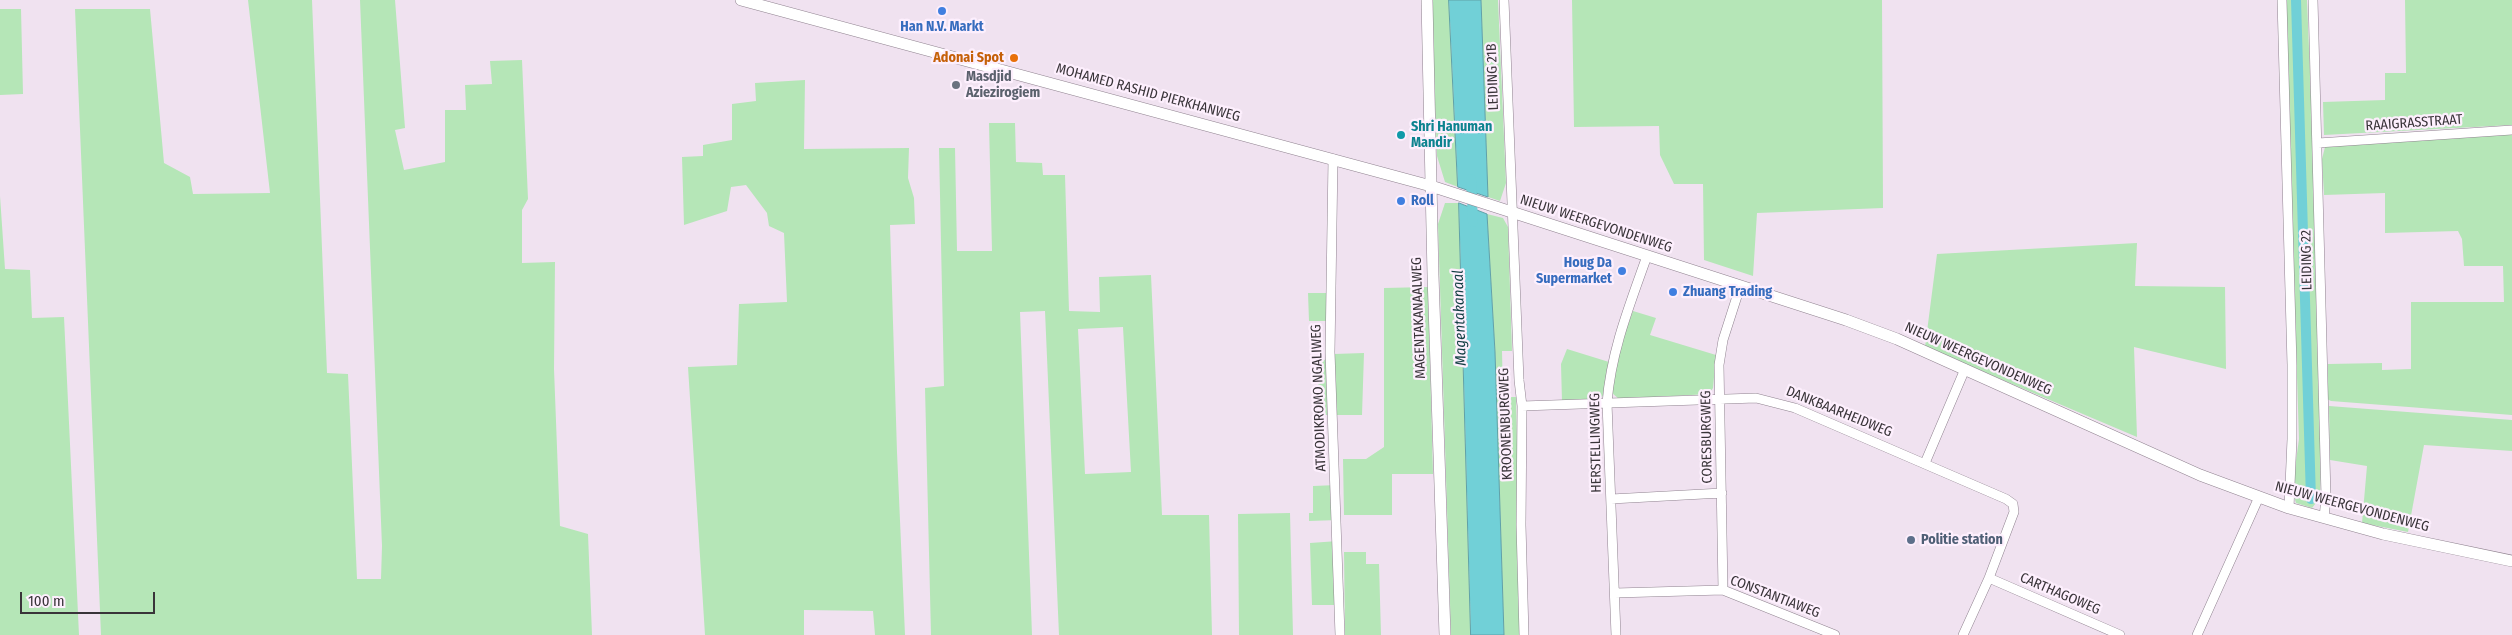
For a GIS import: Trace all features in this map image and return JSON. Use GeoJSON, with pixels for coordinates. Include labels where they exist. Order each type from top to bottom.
{"type":"FeatureCollection","features":[{"type":"Feature","properties":{"kind":"street","name":"MOHAMED RASHID PIERKHANWEG"},"geometry":{"type":"LineString","coordinates":[[741,0],[1431,186]]}},
{"type":"Feature","properties":{"kind":"street","name":"MAGENTAKANAALWEG"},"geometry":{"type":"LineString","coordinates":[[1427,0],[1445,635]]}},
{"type":"Feature","properties":{"kind":"street","name":"LEIDING 21B"},"geometry":{"type":"LineString","coordinates":[[1504,0],[1512,213]]}},
{"type":"Feature","properties":{"kind":"street","name":"LEIDING 22"},"geometry":{"type":"LineString","coordinates":[[2282,0],[2292,365],[2292,439],[2289,508]]}},
{"type":"Feature","properties":{"kind":"street","name":"LEIDING 22"},"geometry":{"type":"LineString","coordinates":[[2313,0],[2324,362],[2326,497],[2324,518]]}},
{"type":"Feature","properties":{"kind":"street","name":"RAAIGRASSTRAAT"},"geometry":{"type":"LineString","coordinates":[[2318,143],[2512,130]]}},
{"type":"Feature","properties":{"kind":"street","name":"ATMODIKROMO NGALIWEG"},"geometry":{"type":"LineString","coordinates":[[1333,159],[1330,352],[1340,635]]}},
{"type":"Feature","properties":{"kind":"street","name":"NIEUW WEERGEVONDENWEG"},"geometry":{"type":"LineString","coordinates":[[1431,186],[1846,320],[1965,369],[2200,475],[2289,508],[2383,534],[2512,561]]}},
{"type":"Feature","properties":{"kind":"street","name":"KROONENBURGWEG"},"geometry":{"type":"LineString","coordinates":[[1512,213],[1519,380],[1522,406],[1521,525],[1524,635]]}},
{"type":"Feature","properties":{"kind":"street","name":"HERSTELLINGWEG"},"geometry":{"type":"LineString","coordinates":[[1616,635],[1607,403],[1610,373],[1617,343],[1647,256]]}},
{"type":"Feature","properties":{"kind":"street","name":"CORESBURGWEG"},"geometry":{"type":"LineString","coordinates":[[1723,590],[1719,365],[1723,340],[1740,287]]}},
{"type":"Feature","properties":{"kind":"street"},"geometry":{"type":"LineString","coordinates":[[1925,463],[1965,369]]}},
{"type":"Feature","properties":{"kind":"street","name":"DANKBAARHEIDWEG"},"geometry":{"type":"LineString","coordinates":[[1522,406],[1720,398],[1756,398],[1776,401],[1925,463],[2006,499],[2013,504],[2014,512],[1989,578]]}},
{"type":"Feature","properties":{"kind":"street"},"geometry":{"type":"LineString","coordinates":[[1611,499],[1722,493]]}},
{"type":"Feature","properties":{"kind":"street"},"geometry":{"type":"LineString","coordinates":[[2197,635],[2258,497]]}},
{"type":"Feature","properties":{"kind":"street"},"geometry":{"type":"LineString","coordinates":[[1963,635],[1989,578]]}},
{"type":"Feature","properties":{"kind":"street","name":"CARTHAGOWEG"},"geometry":{"type":"LineString","coordinates":[[1989,578],[2120,635]]}},
{"type":"Feature","properties":{"kind":"street","name":"CONSTANTIAWEG"},"geometry":{"type":"LineString","coordinates":[[1615,593],[1723,590],[1835,635]]}},
{"type":"Feature","properties":{"kind":"green space"},"geometry":{"type":"Polygon","coordinates":[[[248,0],[312,0],[327,373],[348,374],[357,579],[381,579],[382,546],[360,0],[395,0],[405,128],[395,130],[404,170],[445,162],[445,110],[466,110],[465,85],[492,84],[490,61],[522,60],[528,199],[522,210],[522,263],[555,262],[554,369],[560,526],[588,534],[592,635],[101,635],[75,9],[150,9],[164,163],[190,177],[193,194],[270,193],[248,0]]]}},
{"type":"Feature","properties":{"kind":"green space"},"geometry":{"type":"Polygon","coordinates":[[[1431,0],[1449,0],[1458,187],[1445,182],[1437,156],[1431,0]]]}},
{"type":"Feature","properties":{"kind":"green space"},"geometry":{"type":"Polygon","coordinates":[[[1481,0],[1498,0],[1506,183],[1500,201],[1488,197],[1481,0]]]}},
{"type":"Feature","properties":{"kind":"green space"},"geometry":{"type":"Polygon","coordinates":[[[1572,0],[1882,0],[1883,208],[1757,213],[1753,276],[1704,260],[1703,184],[1674,184],[1660,155],[1659,126],[1574,127],[1572,0]]]}},
{"type":"Feature","properties":{"kind":"green space"},"geometry":{"type":"Polygon","coordinates":[[[2285,0],[2307,0],[2315,195],[2321,461],[2320,498],[2312,508],[2296,503],[2292,490],[2299,439],[2285,0]]]}},
{"type":"Feature","properties":{"kind":"green space"},"geometry":{"type":"Polygon","coordinates":[[[2405,0],[2512,0],[2512,125],[2324,135],[2323,102],[2385,100],[2385,73],[2406,73],[2405,0]]]}},
{"type":"Feature","properties":{"kind":"green space"},"geometry":{"type":"Polygon","coordinates":[[[0,9],[21,9],[23,94],[0,95],[0,9]]]}},
{"type":"Feature","properties":{"kind":"green space"},"geometry":{"type":"Polygon","coordinates":[[[805,80],[804,149],[909,148],[908,178],[914,198],[915,224],[890,225],[905,635],[875,635],[873,611],[804,610],[804,635],[705,635],[688,367],[737,365],[739,304],[787,302],[784,233],[769,226],[767,213],[746,185],[731,187],[727,211],[684,225],[682,157],[703,156],[703,145],[732,140],[732,104],[756,101],[755,83],[805,80]]]}},
{"type":"Feature","properties":{"kind":"green space"},"geometry":{"type":"Polygon","coordinates":[[[989,123],[1015,123],[1016,162],[1042,163],[1043,175],[1065,175],[1069,311],[1100,312],[1099,277],[1151,275],[1162,515],[1209,515],[1212,635],[1059,635],[1045,311],[1020,312],[1032,635],[931,635],[925,388],[944,386],[939,148],[955,148],[957,251],[992,251],[989,123]],[[1123,327],[1078,329],[1085,474],[1131,472],[1123,327]]]}},
{"type":"Feature","properties":{"kind":"green space"},"geometry":{"type":"Polygon","coordinates":[[[2512,134],[2512,415],[2331,401],[2327,399],[2328,364],[2382,363],[2382,370],[2411,369],[2411,302],[2504,302],[2503,266],[2464,266],[2462,239],[2458,231],[2385,233],[2385,193],[2324,195],[2322,159],[2325,147],[2512,134]]]}},
{"type":"Feature","properties":{"kind":"green space"},"geometry":{"type":"Polygon","coordinates":[[[0,196],[5,269],[30,270],[32,318],[64,317],[79,635],[0,635],[0,196]]]}},
{"type":"Feature","properties":{"kind":"green space"},"geometry":{"type":"Polygon","coordinates":[[[1445,203],[1459,203],[1471,635],[1451,635],[1438,224],[1445,203]]]}},
{"type":"Feature","properties":{"kind":"green space"},"geometry":{"type":"Polygon","coordinates":[[[1487,214],[1503,218],[1508,227],[1512,351],[1502,351],[1503,397],[1516,397],[1521,635],[1504,635],[1495,352],[1487,214]]]}},
{"type":"Feature","properties":{"kind":"green space"},"geometry":{"type":"Polygon","coordinates":[[[2137,243],[2135,286],[2225,287],[2226,369],[2134,347],[2137,437],[1925,347],[1937,254],[2137,243]]]}},
{"type":"Feature","properties":{"kind":"green space"},"geometry":{"type":"Polygon","coordinates":[[[1428,287],[1433,474],[1392,474],[1392,515],[1344,515],[1343,459],[1366,459],[1384,447],[1384,288],[1428,287]]]}},
{"type":"Feature","properties":{"kind":"green space"},"geometry":{"type":"Polygon","coordinates":[[[1308,293],[1331,293],[1331,321],[1309,321],[1308,293]]]}},
{"type":"Feature","properties":{"kind":"green space"},"geometry":{"type":"Polygon","coordinates":[[[1633,311],[1656,318],[1650,335],[1716,355],[1713,388],[1709,394],[1619,399],[1612,393],[1619,349],[1633,311]]]}},
{"type":"Feature","properties":{"kind":"green space"},"geometry":{"type":"Polygon","coordinates":[[[1567,349],[1609,362],[1604,394],[1601,398],[1562,402],[1561,364],[1567,349]]]}},
{"type":"Feature","properties":{"kind":"green space"},"geometry":{"type":"Polygon","coordinates":[[[1364,353],[1362,415],[1325,415],[1319,409],[1318,364],[1334,354],[1364,353]]]}},
{"type":"Feature","properties":{"kind":"green space"},"geometry":{"type":"Polygon","coordinates":[[[2329,406],[2512,420],[2512,451],[2424,445],[2408,532],[2362,523],[2367,466],[2330,460],[2329,406]]]}},
{"type":"Feature","properties":{"kind":"green space"},"geometry":{"type":"Polygon","coordinates":[[[1337,485],[1338,520],[1309,521],[1309,513],[1313,513],[1313,486],[1337,485]]]}},
{"type":"Feature","properties":{"kind":"green space"},"geometry":{"type":"Polygon","coordinates":[[[1290,513],[1293,635],[1239,635],[1238,514],[1290,513]]]}},
{"type":"Feature","properties":{"kind":"green space"},"geometry":{"type":"Polygon","coordinates":[[[1338,541],[1338,605],[1312,605],[1310,543],[1338,541]]]}},
{"type":"Feature","properties":{"kind":"green space"},"geometry":{"type":"Polygon","coordinates":[[[1344,552],[1366,552],[1366,564],[1379,564],[1381,635],[1345,635],[1344,552]]]}},
{"type":"Feature","properties":{"kind":"water"},"geometry":{"type":"Polygon","coordinates":[[[1449,0],[1481,0],[1488,197],[1458,187],[1449,0]]]}},
{"type":"Feature","properties":{"kind":"water"},"geometry":{"type":"Polygon","coordinates":[[[1459,203],[1487,214],[1495,352],[1504,635],[1471,635],[1459,203]]]}},
{"type":"Feature","properties":{"kind":"waterway"},"geometry":{"type":"LineString","coordinates":[[2296,0],[2311,499]]}},
{"type":"Feature","properties":{"kind":"waterway","name":"Magentakanaal"},"geometry":{"type":"LineString","coordinates":[[1471,179],[1473,222]]}},
{"type":"Feature","properties":{"kind":"waterway"},"geometry":{"type":"LineString","coordinates":[[2310,434],[2311,499]]}},
{"type":"Feature","properties":{"kind":"place","name":"Han N.V. Markt"},"geometry":{"type":"Point","coordinates":[942,11]}},
{"type":"Feature","properties":{"kind":"place","name":"Adonai Spot"},"geometry":{"type":"Point","coordinates":[1014,58]}},
{"type":"Feature","properties":{"kind":"place","name":"Masdjid Aziezirogiem"},"geometry":{"type":"Point","coordinates":[956,85]}},
{"type":"Feature","properties":{"kind":"place","name":"Shri Hanuman Mandir"},"geometry":{"type":"Point","coordinates":[1401,135]}},
{"type":"Feature","properties":{"kind":"place","name":"Roll"},"geometry":{"type":"Point","coordinates":[1401,201]}},
{"type":"Feature","properties":{"kind":"place","name":"Houg Da Supermarket"},"geometry":{"type":"Point","coordinates":[1622,271]}},
{"type":"Feature","properties":{"kind":"place","name":"Zhuang Trading"},"geometry":{"type":"Point","coordinates":[1673,292]}},
{"type":"Feature","properties":{"kind":"place","name":"Politie station"},"geometry":{"type":"Point","coordinates":[1911,540]}}]}
